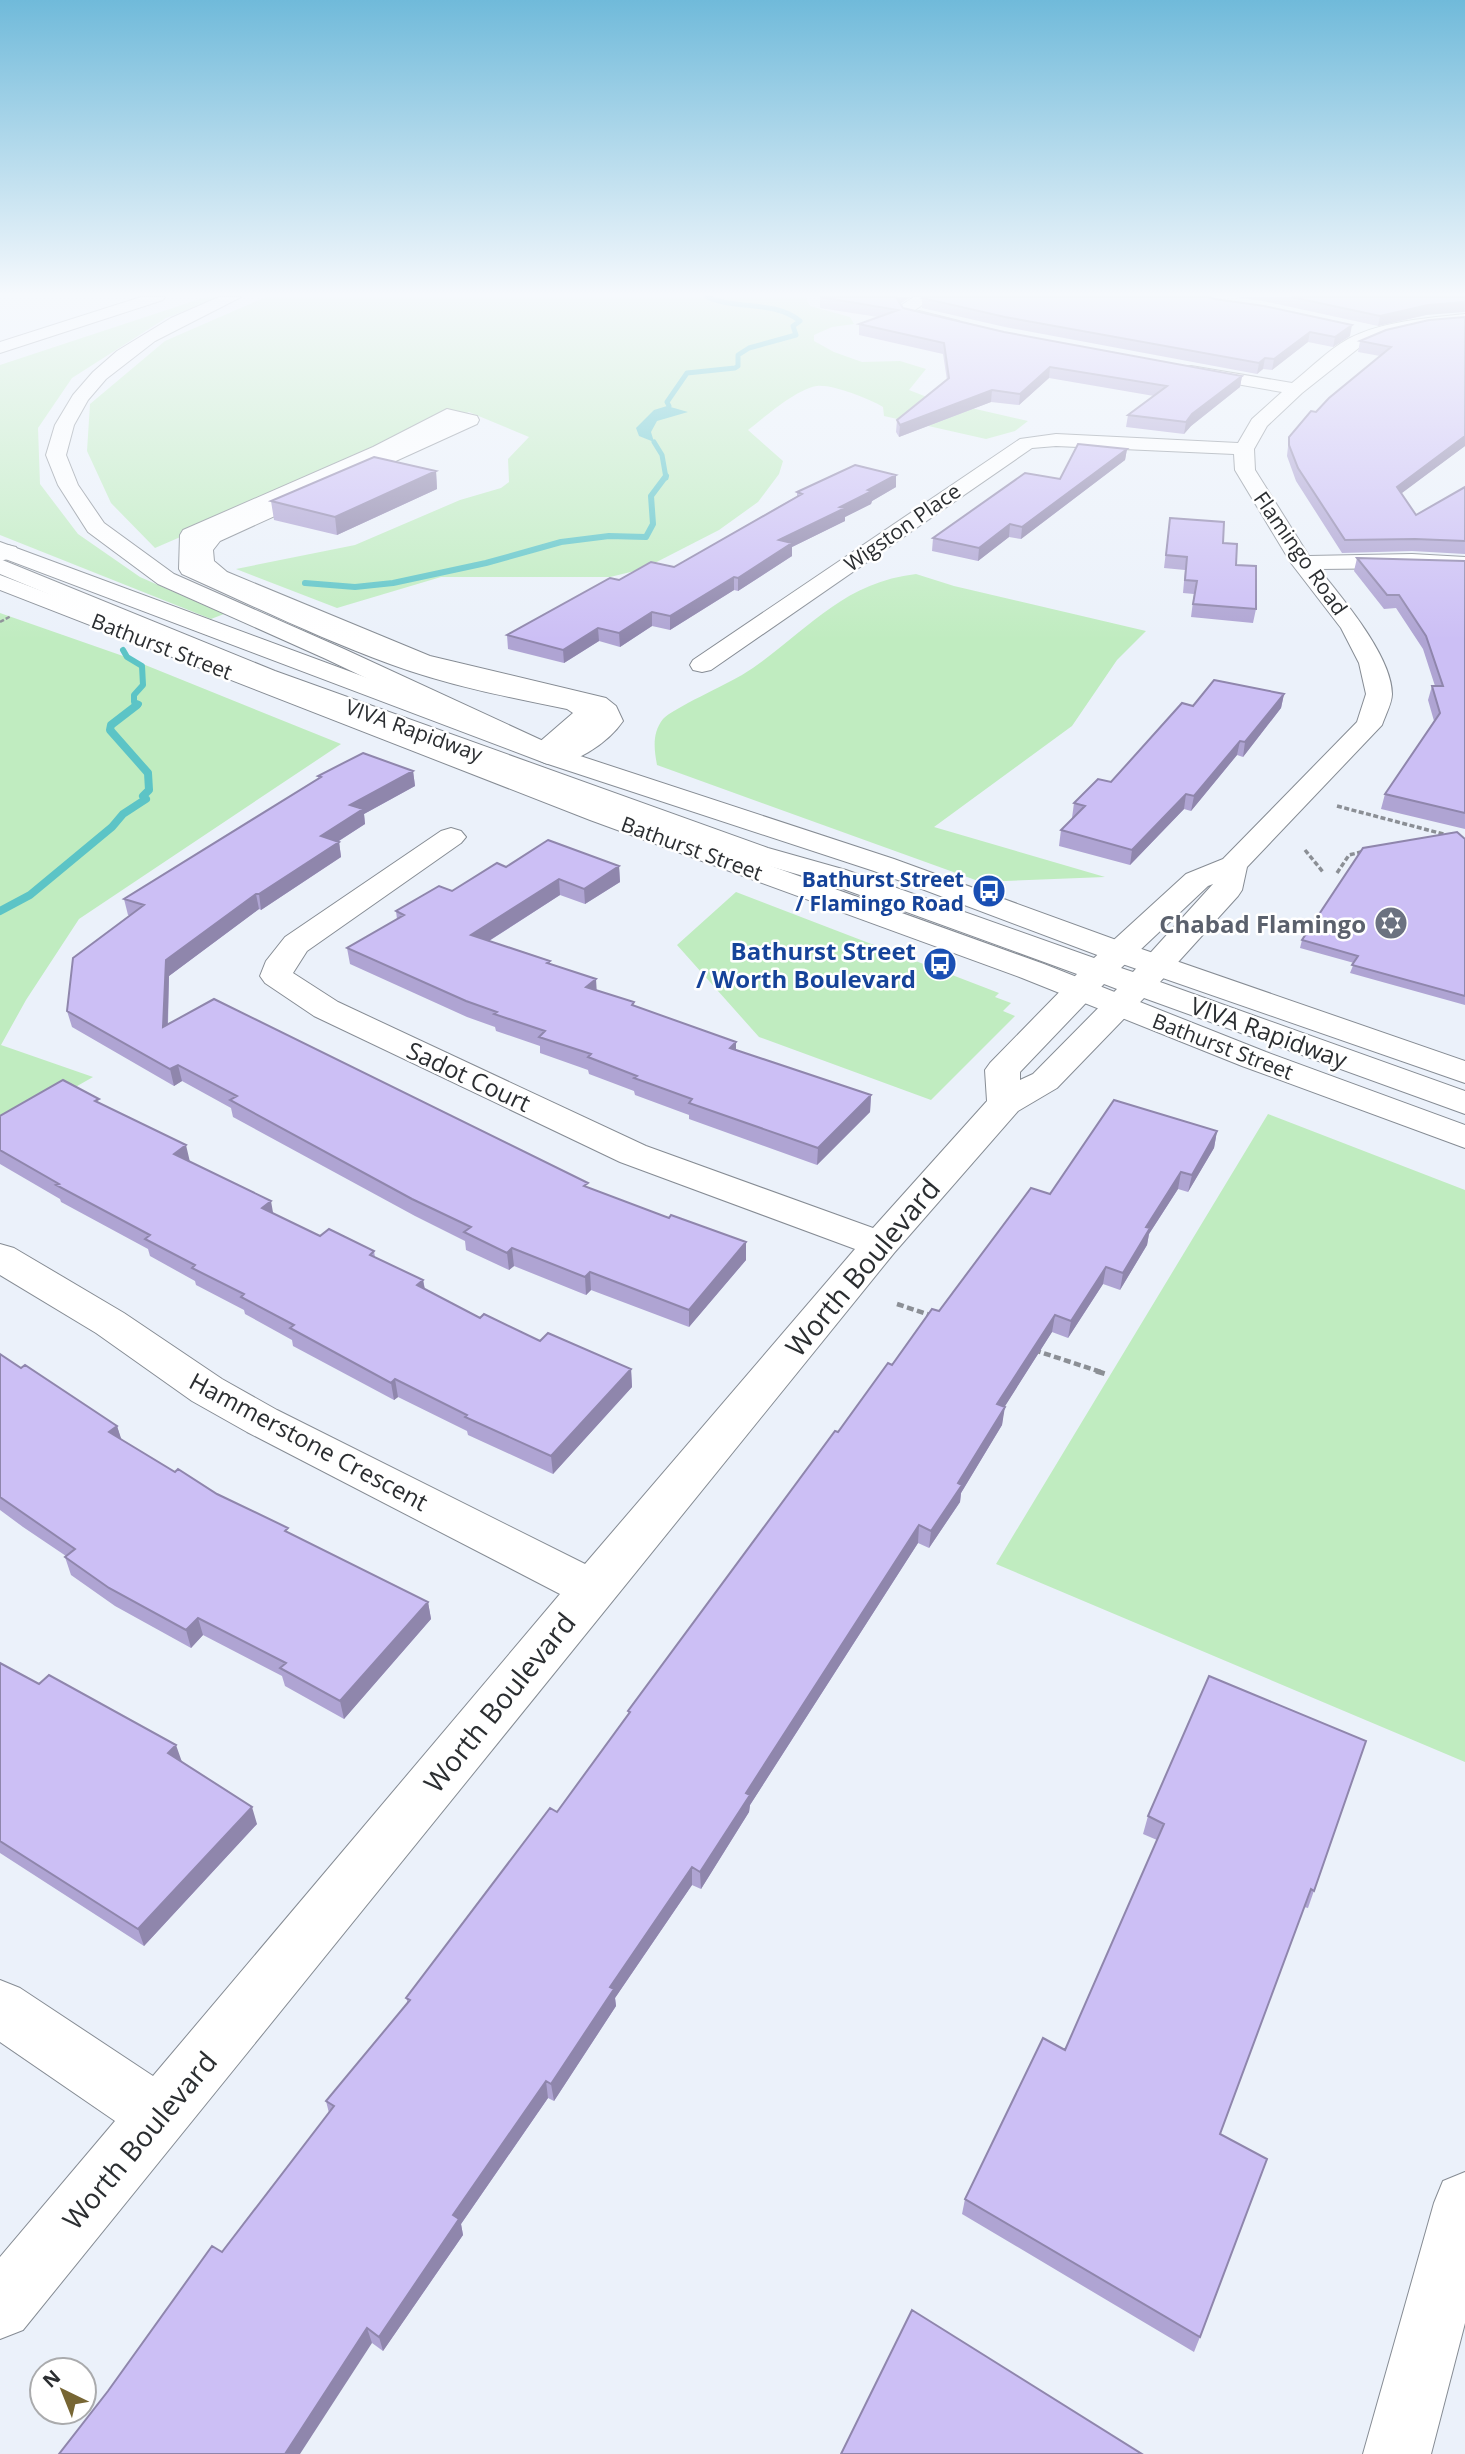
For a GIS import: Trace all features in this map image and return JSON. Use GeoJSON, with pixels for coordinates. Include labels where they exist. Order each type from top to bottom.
{"type":"FeatureCollection","features":[{"type":"Feature","properties":{"kind":"main road"},"geometry":{"type":"LineString","coordinates":[[71,412],[55,455],[68,485],[96,527],[166,579],[335,654],[548,754],[590,739],[610,721],[607,712],[597,703],[422,661],[301,609],[219,578],[203,563],[202,550],[212,536],[470,420],[447,415],[380,451],[191,535],[190,569],[304,621],[399,659],[486,685],[575,703],[590,712],[548,754]]}},
{"type":"Feature","properties":{"kind":"main road"},"geometry":{"type":"LineString","coordinates":[[1244,449],[1259,423],[1271,412]]}},
{"type":"Feature","properties":{"kind":"main road","name":"Wigston Place"},"geometry":{"type":"LineString","coordinates":[[702,665],[1027,443],[1056,440],[1244,449]]}},
{"type":"Feature","properties":{"kind":"main road","name":"Flamingo Road"},"geometry":{"type":"LineString","coordinates":[[1099,970],[1197,880],[1233,864],[1370,725],[1379,694],[1371,663],[1352,626],[1302,562],[1244,470],[1244,449]]}},
{"type":"Feature","properties":{"kind":"main road","name":"Bathurst Street"},"geometry":{"type":"LineString","coordinates":[[2,555],[548,754],[884,865],[1099,970],[1137,985],[1254,1059],[1465,1137]]}},
{"type":"Feature","properties":{"kind":"main road","name":"VIVA Rapidway"},"geometry":{"type":"LineString","coordinates":[[2,555],[266,676],[758,854],[835,876],[1099,970]]}},
{"type":"Feature","properties":{"kind":"main road"},"geometry":{"type":"LineString","coordinates":[[1302,562],[1412,561],[1465,564]]}},
{"type":"Feature","properties":{"kind":"main road","name":"Bathurst Street"},"geometry":{"type":"LineString","coordinates":[[0,582],[600,814],[1099,970],[1137,985],[1465,1073]]}},
{"type":"Feature","properties":{"kind":"main road","name":"VIVA Rapidway"},"geometry":{"type":"LineString","coordinates":[[654,790],[835,876]]}},
{"type":"Feature","properties":{"kind":"main road","name":"Sadot Court"},"geometry":{"type":"LineString","coordinates":[[451,837],[296,944],[282,961],[276,976],[326,1009],[633,1154],[880,1244]]}},
{"type":"Feature","properties":{"kind":"main road","name":"Flamingo Road"},"geometry":{"type":"LineString","coordinates":[[1137,985],[1227,890],[1233,864]]}},
{"type":"Feature","properties":{"kind":"main road"},"geometry":{"type":"LineString","coordinates":[[1005,1103],[1002,1070],[1099,970]]}},
{"type":"Feature","properties":{"kind":"main road","name":"VIVA Rapidway"},"geometry":{"type":"LineString","coordinates":[[1137,985],[1465,1103]]}},
{"type":"Feature","properties":{"kind":"main road","name":"Worth Boulevard"},"geometry":{"type":"LineString","coordinates":[[0,2307],[160,2116],[592,1588],[880,1244],[1005,1103],[1045,1082],[1137,985]]}},
{"type":"Feature","properties":{"kind":"main road","name":"Hammerstone Crescent"},"geometry":{"type":"LineString","coordinates":[[0,1257],[110,1323],[207,1390],[251,1415],[592,1588]]}},
{"type":"Feature","properties":{"kind":"main road"},"geometry":{"type":"LineString","coordinates":[[0,2008],[160,2116]]}},
{"type":"Feature","properties":{"kind":"main road"},"geometry":{"type":"LineString","coordinates":[[1397,2454],[1465,2203]]}},
{"type":"Feature","properties":{"kind":"path"},"geometry":{"type":"LineString","coordinates":[[1336,806],[1452,837]]}},
{"type":"Feature","properties":{"kind":"path"},"geometry":{"type":"LineString","coordinates":[[1337,873],[1349,855],[1370,849]]}},
{"type":"Feature","properties":{"kind":"path"},"geometry":{"type":"LineString","coordinates":[[1305,850],[1324,872]]}},
{"type":"Feature","properties":{"kind":"path"},"geometry":{"type":"LineString","coordinates":[[897,1304],[937,1317]]}},
{"type":"Feature","properties":{"kind":"path"},"geometry":{"type":"LineString","coordinates":[[1028,1348],[1106,1374]]}},
{"type":"Feature","properties":{"kind":"green space"},"geometry":{"type":"Polygon","coordinates":[[[0,412],[49,412],[38,428],[40,484],[78,534],[140,577],[224,614],[211,619],[0,535],[0,412]]]}},
{"type":"Feature","properties":{"kind":"green space"},"geometry":{"type":"Polygon","coordinates":[[[90,412],[771,412],[748,430],[783,461],[779,474],[758,502],[719,530],[643,569],[610,577],[441,577],[337,608],[236,569],[355,545],[460,500],[501,488],[509,482],[508,459],[529,437],[469,412],[155,548],[111,503],[87,451],[90,412]]]}},
{"type":"Feature","properties":{"kind":"green space"},"geometry":{"type":"Polygon","coordinates":[[[884,412],[987,412],[1028,421],[1015,431],[986,439],[884,416],[884,412]]]}},
{"type":"Feature","properties":{"kind":"green space"},"geometry":{"type":"Polygon","coordinates":[[[916,574],[954,586],[1146,631],[1117,660],[1072,726],[934,827],[1105,877],[981,882],[657,765],[655,735],[659,724],[668,715],[742,675],[823,614],[864,588],[889,579],[916,574]]]}},
{"type":"Feature","properties":{"kind":"green space"},"geometry":{"type":"Polygon","coordinates":[[[0,613],[123,656],[341,744],[79,919],[26,1000],[1,1045],[93,1077],[0,1130],[0,613]]]}},
{"type":"Feature","properties":{"kind":"green space"},"geometry":{"type":"Polygon","coordinates":[[[736,892],[999,993],[995,997],[1011,1003],[1003,1011],[1015,1016],[931,1100],[759,1037],[677,945],[736,892]]]}},
{"type":"Feature","properties":{"kind":"green space"},"geometry":{"type":"Polygon","coordinates":[[[1268,1114],[1465,1190],[1465,1762],[996,1564],[1268,1114]]]}},
{"type":"Feature","properties":{"kind":"water"},"geometry":{"type":"Polygon","coordinates":[[[652,412],[688,412],[657,421],[651,432],[654,442],[639,436],[636,428],[652,412]]]}},
{"type":"Feature","properties":{"kind":"building"},"geometry":{"type":"Polygon","coordinates":[[[907,412],[935,412],[900,425],[897,420],[907,412]]]}},
{"type":"Feature","properties":{"kind":"building"},"geometry":{"type":"Polygon","coordinates":[[[1133,412],[1195,412],[1186,422],[1128,415],[1133,412]]]}},
{"type":"Feature","properties":{"kind":"building"},"geometry":{"type":"Polygon","coordinates":[[[1311,412],[1465,412],[1465,436],[1397,487],[1416,515],[1465,487],[1465,541],[1345,540],[1298,468],[1289,445],[1289,437],[1311,412]]]}},
{"type":"Feature","properties":{"kind":"building"},"geometry":{"type":"Polygon","coordinates":[[[1078,444],[1127,449],[1022,527],[1010,524],[979,548],[933,538],[1025,473],[1060,479],[1078,444]]]}},
{"type":"Feature","properties":{"kind":"building"},"geometry":{"type":"Polygon","coordinates":[[[374,457],[436,471],[335,517],[271,501],[374,457]]]}},
{"type":"Feature","properties":{"kind":"building"},"geometry":{"type":"Polygon","coordinates":[[[855,465],[896,475],[840,507],[845,508],[779,540],[792,543],[738,578],[734,577],[670,616],[652,612],[619,633],[598,628],[563,650],[507,635],[610,578],[619,580],[651,562],[674,567],[802,494],[797,492],[855,465]]]}},
{"type":"Feature","properties":{"kind":"building"},"geometry":{"type":"Polygon","coordinates":[[[1170,518],[1224,522],[1223,543],[1237,544],[1236,565],[1256,566],[1256,609],[1193,604],[1197,581],[1185,580],[1187,557],[1166,555],[1170,518]]]}},
{"type":"Feature","properties":{"kind":"building"},"geometry":{"type":"Polygon","coordinates":[[[1357,558],[1465,561],[1465,813],[1385,794],[1440,713],[1432,686],[1443,686],[1426,636],[1399,595],[1387,595],[1357,558]]]}},
{"type":"Feature","properties":{"kind":"building"},"geometry":{"type":"Polygon","coordinates":[[[1214,680],[1284,694],[1245,742],[1240,741],[1194,796],[1186,794],[1132,850],[1061,830],[1085,806],[1074,803],[1098,779],[1111,782],[1182,703],[1193,706],[1214,680]]]}},
{"type":"Feature","properties":{"kind":"building"},"geometry":{"type":"Polygon","coordinates":[[[363,753],[413,771],[350,805],[363,809],[321,836],[339,842],[256,894],[166,960],[163,1027],[214,999],[588,1183],[584,1186],[669,1218],[671,1215],[746,1242],[689,1310],[590,1272],[585,1277],[512,1248],[507,1253],[464,1232],[471,1227],[412,1199],[230,1100],[237,1096],[178,1065],[170,1069],[67,1011],[73,958],[144,905],[124,899],[321,777],[318,776],[363,753]]]}},
{"type":"Feature","properties":{"kind":"building","name":"Chabad Flamingo"},"geometry":{"type":"Polygon","coordinates":[[[1457,832],[1465,839],[1465,996],[1352,965],[1358,956],[1302,940],[1363,848],[1457,832]]]}},
{"type":"Feature","properties":{"kind":"building"},"geometry":{"type":"Polygon","coordinates":[[[548,840],[619,866],[584,889],[559,879],[471,935],[596,979],[586,987],[634,1002],[632,1005],[736,1042],[730,1048],[871,1095],[818,1148],[689,1103],[692,1099],[634,1078],[637,1076],[588,1057],[591,1054],[539,1037],[545,1031],[494,1014],[497,1012],[347,948],[404,915],[396,911],[439,886],[452,891],[497,863],[506,867],[548,840]]]}},
{"type":"Feature","properties":{"kind":"building"},"geometry":{"type":"Polygon","coordinates":[[[63,1080],[99,1099],[95,1101],[186,1145],[174,1154],[271,1201],[262,1208],[320,1236],[329,1229],[374,1251],[370,1255],[423,1280],[417,1285],[480,1318],[484,1314],[540,1341],[548,1333],[631,1369],[551,1456],[465,1417],[467,1415],[395,1379],[391,1383],[290,1328],[294,1325],[241,1297],[244,1294],[192,1268],[195,1265],[145,1239],[150,1235],[56,1185],[59,1184],[0,1150],[0,1116],[63,1080]]]}},
{"type":"Feature","properties":{"kind":"building"},"geometry":{"type":"Polygon","coordinates":[[[1114,1100],[1217,1131],[1192,1175],[1181,1172],[1146,1227],[1150,1228],[1123,1273],[1106,1267],[1071,1321],[1055,1315],[997,1404],[1005,1407],[958,1483],[962,1485],[931,1531],[919,1525],[746,1793],[750,1795],[700,1872],[692,1867],[610,1987],[614,1989],[551,2084],[546,2081],[453,2215],[459,2219],[379,2337],[367,2328],[285,2454],[59,2454],[81,2426],[98,2426],[98,2404],[212,2246],[222,2252],[334,2106],[326,2101],[410,2000],[406,1998],[550,1808],[557,1812],[630,1712],[628,1711],[888,1363],[892,1365],[932,1309],[939,1311],[1031,1188],[1050,1194],[1114,1100]]]}},
{"type":"Feature","properties":{"kind":"building"},"geometry":{"type":"Polygon","coordinates":[[[0,1354],[21,1368],[25,1365],[117,1426],[109,1432],[175,1472],[178,1469],[217,1494],[288,1528],[285,1531],[428,1602],[340,1701],[280,1668],[286,1663],[198,1618],[186,1630],[109,1588],[65,1557],[75,1549],[0,1497],[0,1354]]]}},
{"type":"Feature","properties":{"kind":"building"},"geometry":{"type":"Polygon","coordinates":[[[0,1663],[39,1684],[49,1675],[176,1745],[168,1753],[252,1807],[138,1929],[0,1841],[0,1663]]]}},
{"type":"Feature","properties":{"kind":"building"},"geometry":{"type":"Polygon","coordinates":[[[1209,1676],[1366,1741],[1314,1891],[1311,1889],[1220,2134],[1267,2159],[1200,2337],[965,2199],[1043,2038],[1065,2050],[1164,1824],[1148,1816],[1209,1676]]]}},
{"type":"Feature","properties":{"kind":"building"},"geometry":{"type":"Polygon","coordinates":[[[912,2310],[1142,2454],[841,2454],[912,2310]]]}},
{"type":"Feature","properties":{"kind":"waterway"},"geometry":{"type":"LineString","coordinates":[[654,442],[662,455],[666,476]]}},
{"type":"Feature","properties":{"kind":"waterway"},"geometry":{"type":"LineString","coordinates":[[305,583],[355,587],[393,583],[486,563],[561,542],[609,536],[646,537],[653,524],[651,496],[666,476]]}},
{"type":"Feature","properties":{"kind":"waterway"},"geometry":{"type":"LineString","coordinates":[[123,650],[127,657],[142,666],[143,685],[134,695],[134,702],[139,704],[135,707]]}},
{"type":"Feature","properties":{"kind":"waterway"},"geometry":{"type":"LineString","coordinates":[[0,911],[30,895],[112,827],[123,814],[146,799],[143,796],[149,790],[148,773],[110,730],[111,725],[137,705]]}},
{"type":"Feature","properties":{"kind":"place","name":"Bathurst Street / Flamingo Road"},"geometry":{"type":"Point","coordinates":[989,891]}},
{"type":"Feature","properties":{"kind":"place","name":"Chabad Flamingo"},"geometry":{"type":"Point","coordinates":[1391,923]}},
{"type":"Feature","properties":{"kind":"place","name":"Bathurst Street / Worth Boulevard"},"geometry":{"type":"Point","coordinates":[940,964]}}]}
